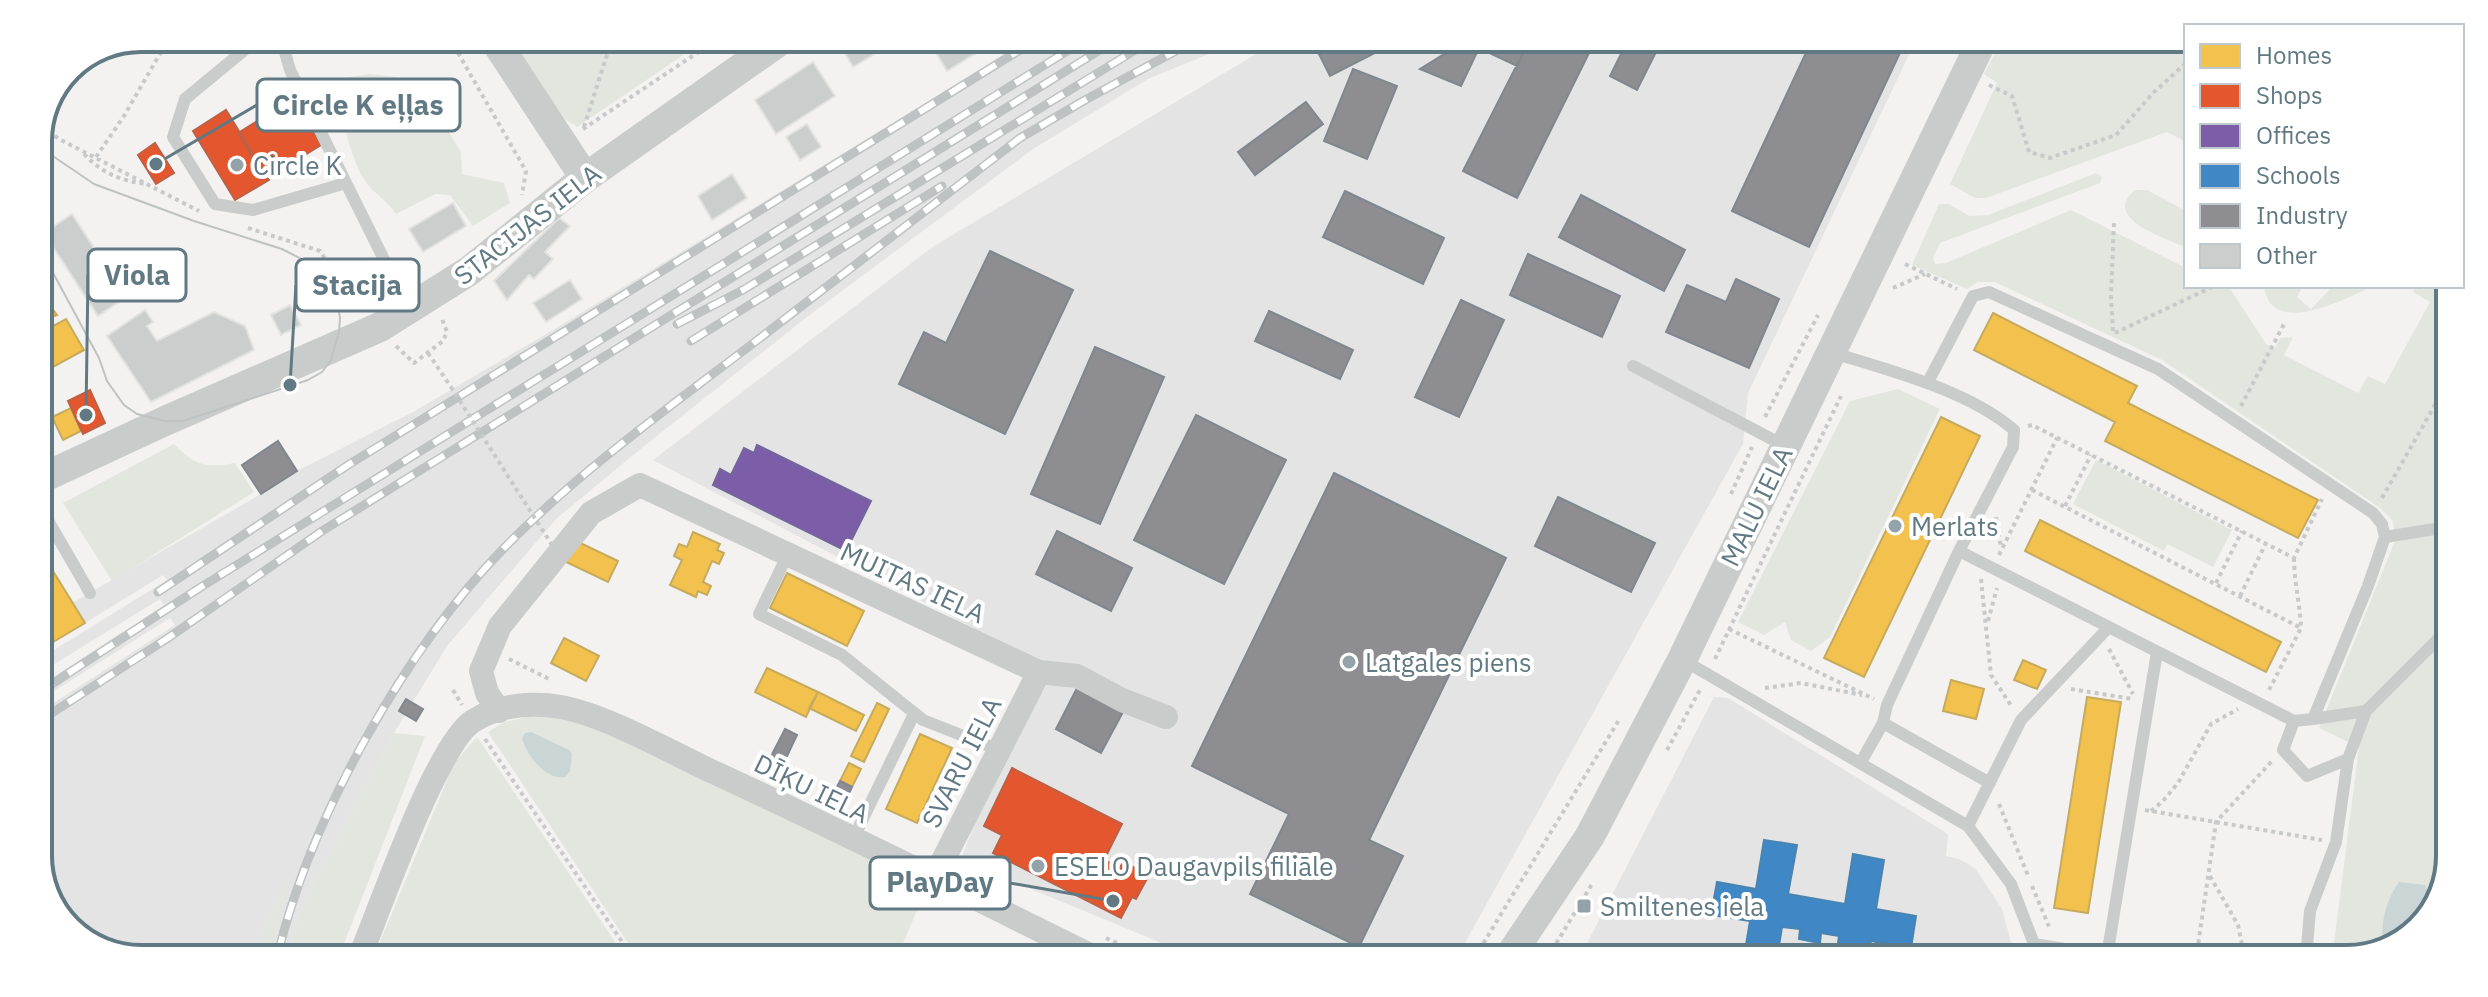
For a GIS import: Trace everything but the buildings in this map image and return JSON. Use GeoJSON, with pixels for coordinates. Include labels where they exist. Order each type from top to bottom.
{"type":"FeatureCollection","features":[{"type":"Feature","properties":{"kind":"street"},"geometry":{"type":"LineString","coordinates":[[503,52],[585,178]]}},
{"type":"Feature","properties":{"kind":"street","name":"STACIJAS IELA"},"geometry":{"type":"LineString","coordinates":[[52,474],[380,327],[402,298],[495,252],[585,178],[764,52]]}},
{"type":"Feature","properties":{"kind":"street","name":"MALU IELA"},"geometry":{"type":"LineString","coordinates":[[1517,945],[1590,836],[1682,660],[1977,52]]}},
{"type":"Feature","properties":{"kind":"street","name":"MUITAS IELA"},"geometry":{"type":"LineString","coordinates":[[499,711],[487,693],[481,671],[500,626],[591,513],[640,485],[1039,672],[1077,676],[1122,700],[1166,717]]}},
{"type":"Feature","properties":{"kind":"street","name":"SVARU IELA"},"geometry":{"type":"LineString","coordinates":[[934,878],[1039,672]]}},
{"type":"Feature","properties":{"kind":"street","name":"DĪĶU IELA"},"geometry":{"type":"LineString","coordinates":[[365,945],[427,793],[461,732],[473,721],[499,711],[537,704],[564,707],[589,716],[853,839],[1070,945]]}},
{"type":"Feature","properties":{"kind":"lane"},"geometry":{"type":"LineString","coordinates":[[242,52],[185,99],[173,137],[215,204],[253,210],[346,183]]}},
{"type":"Feature","properties":{"kind":"lane"},"geometry":{"type":"LineString","coordinates":[[285,52],[290,70],[402,298]]}},
{"type":"Feature","properties":{"kind":"lane"},"geometry":{"type":"LineString","coordinates":[[1928,382],[1973,296],[1989,292],[2158,369],[2373,513],[2382,524],[2385,537],[2313,719]]}},
{"type":"Feature","properties":{"kind":"lane"},"geometry":{"type":"LineString","coordinates":[[1830,352],[1928,382],[2002,419],[2014,430],[2013,447],[1959,551],[1887,705],[1883,723],[1861,762]]}},
{"type":"Feature","properties":{"kind":"lane"},"geometry":{"type":"LineString","coordinates":[[1633,366],[1785,446]]}},
{"type":"Feature","properties":{"kind":"lane"},"geometry":{"type":"LineString","coordinates":[[52,527],[90,593]]}},
{"type":"Feature","properties":{"kind":"lane"},"geometry":{"type":"LineString","coordinates":[[2385,537],[2436,529]]}},
{"type":"Feature","properties":{"kind":"lane"},"geometry":{"type":"LineString","coordinates":[[1959,551],[2104,631],[2157,652],[2294,721],[2366,711]]}},
{"type":"Feature","properties":{"kind":"lane"},"geometry":{"type":"LineString","coordinates":[[753,627],[788,554]]}},
{"type":"Feature","properties":{"kind":"lane"},"geometry":{"type":"LineString","coordinates":[[759,614],[842,655],[923,720],[999,750]]}},
{"type":"Feature","properties":{"kind":"lane"},"geometry":{"type":"LineString","coordinates":[[1968,826],[2021,720],[2104,631]]}},
{"type":"Feature","properties":{"kind":"lane"},"geometry":{"type":"LineString","coordinates":[[2307,945],[2310,911],[2336,842],[2348,759],[2366,711],[2436,641]]}},
{"type":"Feature","properties":{"kind":"lane"},"geometry":{"type":"LineString","coordinates":[[2109,945],[2131,807],[2143,701],[2157,652]]}},
{"type":"Feature","properties":{"kind":"lane"},"geometry":{"type":"LineString","coordinates":[[1682,660],[1968,826],[2011,884],[2034,944],[2040,945]]}},
{"type":"Feature","properties":{"kind":"lane"},"geometry":{"type":"LineString","coordinates":[[853,839],[914,714]]}},
{"type":"Feature","properties":{"kind":"lane"},"geometry":{"type":"LineString","coordinates":[[2294,721],[2283,750],[2307,776],[2348,759]]}},
{"type":"Feature","properties":{"kind":"lane"},"geometry":{"type":"LineString","coordinates":[[1883,723],[1990,783]]}},
{"type":"Feature","properties":{"kind":"path"},"geometry":{"type":"LineString","coordinates":[[96,157],[161,52]]}},
{"type":"Feature","properties":{"kind":"path"},"geometry":{"type":"LineString","coordinates":[[457,52],[526,171],[524,192],[518,203]]}},
{"type":"Feature","properties":{"kind":"path"},"geometry":{"type":"LineString","coordinates":[[608,52],[583,129],[698,52]]}},
{"type":"Feature","properties":{"kind":"path"},"geometry":{"type":"LineString","coordinates":[[1990,83],[2012,96],[2029,152],[2050,158],[2116,135],[2153,93],[2184,65]]}},
{"type":"Feature","properties":{"kind":"path"},"geometry":{"type":"LineString","coordinates":[[53,134],[202,213]]}},
{"type":"Feature","properties":{"kind":"path"},"geometry":{"type":"LineString","coordinates":[[79,149],[96,166],[120,180],[151,185]]}},
{"type":"Feature","properties":{"kind":"path"},"geometry":{"type":"LineString","coordinates":[[2113,334],[2114,222]]}},
{"type":"Feature","properties":{"kind":"path"},"geometry":{"type":"LineString","coordinates":[[246,227],[320,251],[356,306]]}},
{"type":"Feature","properties":{"kind":"path"},"geometry":{"type":"LineString","coordinates":[[1905,264],[1973,296]]}},
{"type":"Feature","properties":{"kind":"path"},"geometry":{"type":"LineString","coordinates":[[362,302],[402,298],[426,268]]}},
{"type":"Feature","properties":{"kind":"path"},"geometry":{"type":"LineString","coordinates":[[1893,288],[1925,274]]}},
{"type":"Feature","properties":{"kind":"path"},"geometry":{"type":"LineString","coordinates":[[2098,341],[2210,288]]}},
{"type":"Feature","properties":{"kind":"path"},"geometry":{"type":"LineString","coordinates":[[394,347],[414,363],[443,341],[447,332],[441,317]]}},
{"type":"Feature","properties":{"kind":"path"},"geometry":{"type":"LineString","coordinates":[[2234,420],[2284,324]]}},
{"type":"Feature","properties":{"kind":"path"},"geometry":{"type":"LineString","coordinates":[[428,353],[552,545]]}},
{"type":"Feature","properties":{"kind":"path"},"geometry":{"type":"LineString","coordinates":[[1728,502],[1758,432],[1795,360]]}},
{"type":"Feature","properties":{"kind":"path"},"geometry":{"type":"LineString","coordinates":[[2373,513],[2436,403]]}},
{"type":"Feature","properties":{"kind":"path"},"geometry":{"type":"LineString","coordinates":[[2014,430],[2032,425],[2294,558]]}},
{"type":"Feature","properties":{"kind":"path"},"geometry":{"type":"LineString","coordinates":[[1987,624],[1993,607],[1998,571],[2057,438]]}},
{"type":"Feature","properties":{"kind":"path"},"geometry":{"type":"LineString","coordinates":[[2065,506],[2091,455]]}},
{"type":"Feature","properties":{"kind":"path"},"geometry":{"type":"LineString","coordinates":[[2151,811],[2178,783],[2211,724],[2257,703],[2301,628],[2294,558],[2329,486]]}},
{"type":"Feature","properties":{"kind":"path"},"geometry":{"type":"LineString","coordinates":[[2032,490],[2301,628]]}},
{"type":"Feature","properties":{"kind":"path"},"geometry":{"type":"LineString","coordinates":[[2216,584],[2242,531]]}},
{"type":"Feature","properties":{"kind":"path"},"geometry":{"type":"LineString","coordinates":[[2240,596],[2266,543]]}},
{"type":"Feature","properties":{"kind":"path"},"geometry":{"type":"LineString","coordinates":[[1978,561],[1991,675],[2021,720]]}},
{"type":"Feature","properties":{"kind":"path"},"geometry":{"type":"LineString","coordinates":[[1729,629],[1875,699],[1869,710]]}},
{"type":"Feature","properties":{"kind":"path"},"geometry":{"type":"LineString","coordinates":[[2104,631],[2143,701]]}},
{"type":"Feature","properties":{"kind":"path"},"geometry":{"type":"LineString","coordinates":[[1740,692],[1801,683],[1869,696]]}},
{"type":"Feature","properties":{"kind":"path"},"geometry":{"type":"LineString","coordinates":[[2053,686],[2143,701]]}},
{"type":"Feature","properties":{"kind":"path"},"geometry":{"type":"LineString","coordinates":[[453,690],[463,707]]}},
{"type":"Feature","properties":{"kind":"path"},"geometry":{"type":"LineString","coordinates":[[1482,945],[1619,720]]}},
{"type":"Feature","properties":{"kind":"path"},"geometry":{"type":"LineString","coordinates":[[484,737],[624,945]]}},
{"type":"Feature","properties":{"kind":"path"},"geometry":{"type":"LineString","coordinates":[[2198,945],[2216,822],[2283,750]]}},
{"type":"Feature","properties":{"kind":"path"},"geometry":{"type":"LineString","coordinates":[[1990,783],[2051,931],[2059,936]]}},
{"type":"Feature","properties":{"kind":"path"},"geometry":{"type":"LineString","coordinates":[[2131,807],[2336,842]]}},
{"type":"Feature","properties":{"kind":"path"},"geometry":{"type":"LineString","coordinates":[[2208,873],[2238,925],[2242,945]]}},
{"type":"Feature","properties":{"kind":"shaded area"},"geometry":{"type":"Polygon","coordinates":[[[513,52],[688,52],[577,127],[565,119],[513,52]]]}},
{"type":"Feature","properties":{"kind":"shaded area"},"geometry":{"type":"Polygon","coordinates":[[[1009,52],[1213,52],[1148,79],[1033,149],[807,317],[556,519],[447,646],[394,733],[299,913],[290,945],[273,945],[291,874],[256,945],[130,944],[102,936],[87,927],[64,900],[52,862],[52,704],[175,625],[170,618],[52,692],[52,678],[164,605],[160,599],[52,665],[52,651],[167,580],[163,575],[85,623],[72,603],[297,471],[413,412],[1009,52]]]}},
{"type":"Feature","properties":{"kind":"shaded area"},"geometry":{"type":"Polygon","coordinates":[[[1260,52],[1910,52],[1748,393],[1743,444],[1464,945],[1166,945],[961,860],[1034,660],[653,460],[934,246],[1260,52]]]}},
{"type":"Feature","properties":{"kind":"shaded area"},"geometry":{"type":"Polygon","coordinates":[[[1995,52],[2184,52],[2184,141],[2167,132],[1986,198],[1975,198],[1950,184],[1997,83],[1984,74],[1995,52]]]}},
{"type":"Feature","properties":{"kind":"shaded area"},"geometry":{"type":"Polygon","coordinates":[[[369,74],[395,77],[433,106],[461,152],[462,174],[504,183],[510,203],[473,226],[450,195],[435,194],[396,214],[364,180],[352,154],[342,118],[352,105],[340,94],[343,78],[369,74]]]}},
{"type":"Feature","properties":{"kind":"shaded area"},"geometry":{"type":"Polygon","coordinates":[[[2096,173],[2102,177],[2100,183],[1940,243],[1933,258],[1935,264],[1946,263],[2071,210],[2184,267],[2184,288],[2231,290],[2266,344],[2275,348],[2280,338],[2293,337],[2284,355],[2358,393],[2368,376],[2385,384],[2430,302],[2413,292],[2415,288],[2436,288],[2436,856],[2431,884],[2418,910],[2406,923],[2386,936],[2358,944],[2334,945],[2359,747],[2319,728],[2395,541],[2393,521],[2380,508],[2162,360],[1995,282],[1978,282],[1967,289],[1912,265],[1939,204],[1949,204],[1969,216],[1988,215],[2096,173]]]}},
{"type":"Feature","properties":{"kind":"shaded area"},"geometry":{"type":"Polygon","coordinates":[[[2135,190],[2147,190],[2184,210],[2184,247],[2130,218],[2126,210],[2127,200],[2135,190]]]}},
{"type":"Feature","properties":{"kind":"shaded area"},"geometry":{"type":"Polygon","coordinates":[[[2264,288],[2302,288],[2297,297],[2311,309],[2331,288],[2369,288],[2322,308],[2293,313],[2281,311],[2267,298],[2264,288]]]}},
{"type":"Feature","properties":{"kind":"shaded area"},"geometry":{"type":"Polygon","coordinates":[[[1898,389],[1940,409],[1830,637],[1811,651],[1791,640],[1785,622],[1764,635],[1738,622],[1850,401],[1898,389]]]}},
{"type":"Feature","properties":{"kind":"shaded area"},"geometry":{"type":"Polygon","coordinates":[[[174,444],[188,457],[202,464],[235,463],[254,492],[112,581],[63,503],[174,444]]]}},
{"type":"Feature","properties":{"kind":"shaded area"},"geometry":{"type":"Polygon","coordinates":[[[2096,460],[2232,530],[2213,567],[2167,544],[2164,551],[2073,504],[2096,460]]]}},
{"type":"Feature","properties":{"kind":"shaded area"},"geometry":{"type":"Polygon","coordinates":[[[1714,697],[1728,698],[1948,834],[1946,856],[1975,868],[2002,909],[2012,945],[1586,945],[1714,697]]]}},
{"type":"Feature","properties":{"kind":"shaded area"},"geometry":{"type":"Polygon","coordinates":[[[533,716],[561,717],[593,727],[920,880],[924,894],[902,945],[629,945],[488,732],[504,722],[533,716]]]}},
{"type":"Feature","properties":{"kind":"shaded area"},"geometry":{"type":"Polygon","coordinates":[[[531,732],[569,750],[572,754],[570,771],[565,777],[551,775],[533,759],[522,738],[525,733],[531,732]]]}},
{"type":"Feature","properties":{"kind":"shaded area"},"geometry":{"type":"Polygon","coordinates":[[[394,733],[425,736],[344,945],[290,945],[299,913],[394,733]]]}},
{"type":"Feature","properties":{"kind":"shaded area"},"geometry":{"type":"Polygon","coordinates":[[[477,737],[617,945],[379,945],[454,763],[477,737]]]}},
{"type":"Feature","properties":{"kind":"shaded area"},"geometry":{"type":"Polygon","coordinates":[[[293,869],[273,945],[255,945],[293,869]]]}},
{"type":"Feature","properties":{"kind":"shaded area"},"geometry":{"type":"Polygon","coordinates":[[[2399,882],[2425,885],[2428,892],[2406,923],[2383,937],[2385,914],[2399,882]]]}},
{"type":"Feature","properties":{"kind":"tram line"},"geometry":{"type":"LineString","coordinates":[[52,156],[94,184],[282,249],[317,267],[329,281],[337,299],[339,332],[331,360],[322,372],[308,380],[183,421],[165,421],[137,414],[124,405],[107,381],[99,358],[52,271]]}},
{"type":"Feature","properties":{"kind":"railway"},"geometry":{"type":"LineString","coordinates":[[158,592],[348,465],[1017,52]]}},
{"type":"Feature","properties":{"kind":"railway"},"geometry":{"type":"LineString","coordinates":[[52,684],[201,587],[1066,52]]}},
{"type":"Feature","properties":{"kind":"railway"},"geometry":{"type":"LineString","coordinates":[[52,713],[168,638],[322,531],[1097,52]]}},
{"type":"Feature","properties":{"kind":"railway"},"geometry":{"type":"LineString","coordinates":[[677,324],[743,290],[1132,52]]}},
{"type":"Feature","properties":{"kind":"railway"},"geometry":{"type":"LineString","coordinates":[[281,945],[313,846],[367,737],[432,634],[505,547],[562,493],[623,443],[1020,138],[1174,52]]}},
{"type":"Feature","properties":{"kind":"railway"},"geometry":{"type":"LineString","coordinates":[[691,341],[942,186]]}},
{"type":"Feature","properties":{"kind":"place","name":"Circle K eļļas"},"geometry":{"type":"Point","coordinates":[156,164]}},
{"type":"Feature","properties":{"kind":"place","name":"Circle K"},"geometry":{"type":"Point","coordinates":[237,165]}},
{"type":"Feature","properties":{"kind":"place","name":"Stacija"},"geometry":{"type":"Point","coordinates":[290,385]}},
{"type":"Feature","properties":{"kind":"place","name":"Viola"},"geometry":{"type":"Point","coordinates":[86,415]}},
{"type":"Feature","properties":{"kind":"place","name":"Merlats"},"geometry":{"type":"Point","coordinates":[1895,526]}},
{"type":"Feature","properties":{"kind":"place","name":"Latgales piens"},"geometry":{"type":"Point","coordinates":[1349,662]}},
{"type":"Feature","properties":{"kind":"place","name":"ESELO Daugavpils filiāle"},"geometry":{"type":"Point","coordinates":[1038,866]}},
{"type":"Feature","properties":{"kind":"place","name":"PlayDay"},"geometry":{"type":"Point","coordinates":[1113,901]}},
{"type":"Feature","properties":{"kind":"place","name":"Smiltenes iela"},"geometry":{"type":"Point","coordinates":[1584,906]}}]}
